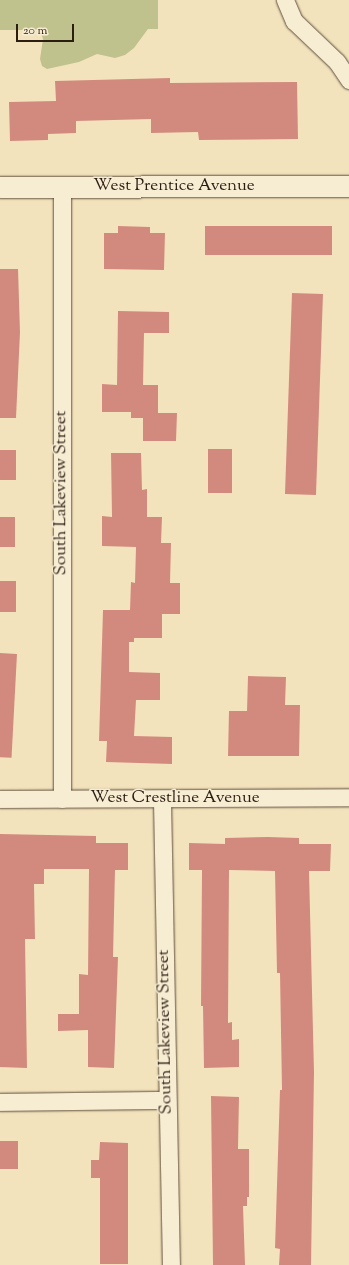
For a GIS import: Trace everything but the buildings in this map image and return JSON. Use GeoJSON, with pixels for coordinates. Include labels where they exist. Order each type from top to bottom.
{"type":"FeatureCollection","features":[{"type":"Feature","properties":{"kind":"street"},"geometry":{"type":"LineString","coordinates":[[285,0],[294,21],[337,62],[349,80]]}},
{"type":"Feature","properties":{"kind":"street","name":"West Prentice Avenue"},"geometry":{"type":"LineString","coordinates":[[0,187],[349,186]]}},
{"type":"Feature","properties":{"kind":"street","name":"South Lakeview Street"},"geometry":{"type":"LineString","coordinates":[[62,187],[62,799]]}},
{"type":"Feature","properties":{"kind":"street","name":"West Crestline Avenue"},"geometry":{"type":"LineString","coordinates":[[0,799],[162,800],[349,797]]}},
{"type":"Feature","properties":{"kind":"street","name":"South Lakeview Street"},"geometry":{"type":"LineString","coordinates":[[162,800],[171,1265]]}},
{"type":"Feature","properties":{"kind":"street"},"geometry":{"type":"LineString","coordinates":[[0,1102],[167,1100]]}},
{"type":"Feature","properties":{"kind":"green space"},"geometry":{"type":"Polygon","coordinates":[[[0,0],[158,0],[158,29],[148,29],[134,48],[125,55],[115,58],[97,54],[79,62],[47,69],[42,66],[40,59],[43,39],[40,30],[0,30],[0,0]]]}}]}
